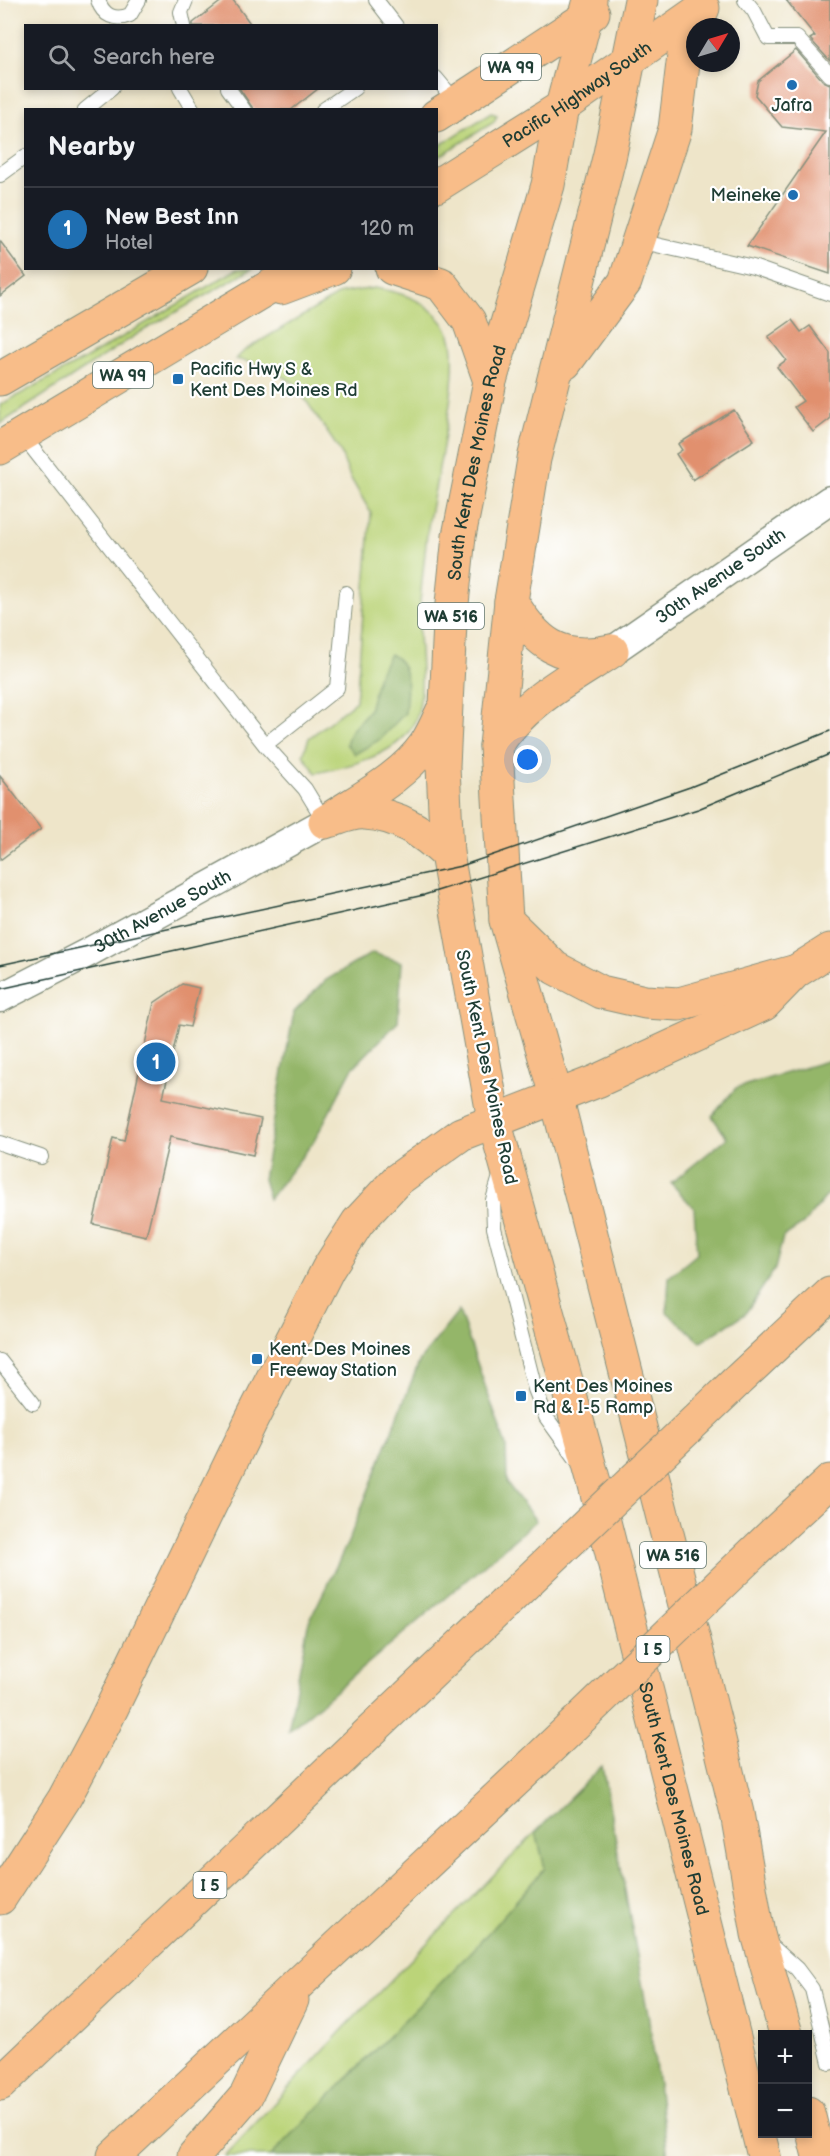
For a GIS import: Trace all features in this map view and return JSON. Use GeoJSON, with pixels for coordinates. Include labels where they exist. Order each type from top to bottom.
{"type":"FeatureCollection","features":[{"type":"Feature","properties":{"kind":"main road","name":"WA 99"},"geometry":{"type":"LineString","coordinates":[[443,99],[588,9],[613,0]]}},
{"type":"Feature","properties":{"kind":"main road"},"geometry":{"type":"LineString","coordinates":[[627,62],[640,0]]}},
{"type":"Feature","properties":{"kind":"main road"},"geometry":{"type":"LineString","coordinates":[[557,374],[625,282],[675,129],[685,47],[708,4]]}},
{"type":"Feature","properties":{"kind":"main road","name":"Pacific Highway South"},"geometry":{"type":"LineString","coordinates":[[438,185],[562,107],[708,4]]}},
{"type":"Feature","properties":{"kind":"main road","name":"South Kent Des Moines Road"},"geometry":{"type":"LineString","coordinates":[[588,9],[562,107],[548,185],[490,381],[459,536],[445,708],[443,766],[447,854],[494,1120],[594,1482],[764,2156]]}},
{"type":"Feature","properties":{"kind":"main road","name":"WA 516"},"geometry":{"type":"LineString","coordinates":[[627,62],[610,154],[534,459],[511,601],[496,746],[506,920],[556,1096],[609,1297],[737,1812],[758,1934],[785,2030]]}},
{"type":"Feature","properties":{"kind":"main road"},"geometry":{"type":"LineString","coordinates":[[0,379],[188,270]]}},
{"type":"Feature","properties":{"kind":"main road","name":"WA 99"},"geometry":{"type":"LineString","coordinates":[[12,442],[297,270]]}},
{"type":"Feature","properties":{"kind":"main road"},"geometry":{"type":"LineString","coordinates":[[245,300],[328,270]]}},
{"type":"Feature","properties":{"kind":"main road"},"geometry":{"type":"LineString","coordinates":[[398,270],[441,285],[469,321],[490,381]]}},
{"type":"Feature","properties":{"kind":"main road"},"geometry":{"type":"LineString","coordinates":[[511,601],[533,633],[559,651],[588,656],[612,651]]}},
{"type":"Feature","properties":{"kind":"main road"},"geometry":{"type":"LineString","coordinates":[[496,746],[507,727],[522,712],[612,651]]}},
{"type":"Feature","properties":{"kind":"main road"},"geometry":{"type":"LineString","coordinates":[[325,822],[401,771],[414,759],[426,744],[445,708]]}},
{"type":"Feature","properties":{"kind":"main road"},"geometry":{"type":"LineString","coordinates":[[325,822],[364,812],[403,822],[423,832],[447,854]]}},
{"type":"Feature","properties":{"kind":"main road"},"geometry":{"type":"LineString","coordinates":[[506,920],[555,968],[602,992],[645,1002],[679,1004],[795,972]]}},
{"type":"Feature","properties":{"kind":"main road"},"geometry":{"type":"LineString","coordinates":[[0,1898],[64,1799],[103,1726],[328,1269],[358,1222],[397,1180],[461,1134],[644,1060],[764,1004],[795,972],[830,950]]}},
{"type":"Feature","properties":{"kind":"main road","name":"I 5"},"geometry":{"type":"LineString","coordinates":[[0,2084],[830,1294]]}},
{"type":"Feature","properties":{"kind":"main road","name":"I 5"},"geometry":{"type":"LineString","coordinates":[[114,2156],[532,1765],[830,1481]]}},
{"type":"Feature","properties":{"kind":"main road"},"geometry":{"type":"LineString","coordinates":[[194,2156],[246,2096],[301,1982]]}},
{"type":"Feature","properties":{"kind":"main road"},"geometry":{"type":"LineString","coordinates":[[812,2131],[819,2156]]}},
{"type":"Feature","properties":{"kind":"street","name":"30th Avenue South"},"geometry":{"type":"LineString","coordinates":[[612,651],[830,500]]}},
{"type":"Feature","properties":{"kind":"street","name":"30th Avenue South"},"geometry":{"type":"LineString","coordinates":[[0,998],[89,952],[325,822]]}},
{"type":"Feature","properties":{"kind":"lane"},"geometry":{"type":"LineString","coordinates":[[98,0],[101,8],[111,17],[134,20],[139,0]]}},
{"type":"Feature","properties":{"kind":"lane"},"geometry":{"type":"LineString","coordinates":[[184,24],[181,12],[186,0]]}},
{"type":"Feature","properties":{"kind":"lane"},"geometry":{"type":"LineString","coordinates":[[376,0],[394,24]]}},
{"type":"Feature","properties":{"kind":"lane"},"geometry":{"type":"LineString","coordinates":[[745,0],[754,11],[768,38],[796,38],[830,75]]}},
{"type":"Feature","properties":{"kind":"lane"},"geometry":{"type":"LineString","coordinates":[[87,108],[110,90]]}},
{"type":"Feature","properties":{"kind":"lane"},"geometry":{"type":"LineString","coordinates":[[181,90],[192,108]]}},
{"type":"Feature","properties":{"kind":"lane"},"geometry":{"type":"LineString","coordinates":[[229,90],[243,108]]}},
{"type":"Feature","properties":{"kind":"lane"},"geometry":{"type":"LineString","coordinates":[[326,108],[352,90]]}},
{"type":"Feature","properties":{"kind":"lane"},"geometry":{"type":"LineString","coordinates":[[0,175],[24,157]]}},
{"type":"Feature","properties":{"kind":"lane"},"geometry":{"type":"LineString","coordinates":[[639,241],[753,267],[830,294]]}},
{"type":"Feature","properties":{"kind":"lane"},"geometry":{"type":"LineString","coordinates":[[12,442],[265,745],[305,789],[325,822]]}},
{"type":"Feature","properties":{"kind":"lane"},"geometry":{"type":"LineString","coordinates":[[265,745],[338,688],[346,593]]}},
{"type":"Feature","properties":{"kind":"lane"},"geometry":{"type":"LineString","coordinates":[[0,1143],[41,1157]]}},
{"type":"Feature","properties":{"kind":"lane"},"geometry":{"type":"LineString","coordinates":[[0,1361],[33,1403]]}},
{"type":"Feature","properties":{"kind":"lane"},"geometry":{"type":"LineString","coordinates":[[758,1934],[797,1969],[812,1989],[830,2063]]}},
{"type":"Feature","properties":{"kind":"green space"},"geometry":{"type":"Polygon","coordinates":[[[491,113],[497,115],[494,122],[438,157],[438,146],[491,113]]]}},
{"type":"Feature","properties":{"kind":"green space"},"geometry":{"type":"Polygon","coordinates":[[[235,270],[250,270],[139,333],[0,424],[0,405],[85,359],[235,270]]]}},
{"type":"Feature","properties":{"kind":"green space"},"geometry":{"type":"Polygon","coordinates":[[[375,288],[398,293],[427,307],[443,323],[449,333],[453,349],[450,400],[427,534],[419,615],[420,702],[412,727],[394,746],[368,759],[316,773],[303,755],[309,738],[356,701],[371,513],[350,477],[340,451],[295,384],[267,366],[236,359],[245,350],[341,293],[375,288]]]}},
{"type":"Feature","properties":{"kind":"green space"},"geometry":{"type":"Polygon","coordinates":[[[390,654],[402,665],[405,672],[407,688],[405,713],[379,740],[355,754],[346,744],[350,732],[369,710],[378,676],[390,654]]]}},
{"type":"Feature","properties":{"kind":"green space"},"geometry":{"type":"Polygon","coordinates":[[[372,953],[402,962],[398,1022],[352,1069],[314,1141],[269,1199],[263,1179],[294,1012],[326,980],[372,953]]]}},
{"type":"Feature","properties":{"kind":"green space"},"geometry":{"type":"Polygon","coordinates":[[[830,1060],[830,1192],[803,1224],[783,1237],[775,1269],[745,1314],[701,1342],[667,1312],[669,1277],[697,1254],[694,1208],[671,1183],[727,1138],[712,1116],[736,1088],[830,1060]]]}},
{"type":"Feature","properties":{"kind":"green space"},"geometry":{"type":"Polygon","coordinates":[[[459,1311],[506,1446],[507,1483],[536,1521],[288,1731],[308,1624],[348,1542],[420,1360],[459,1311]]]}},
{"type":"Feature","properties":{"kind":"green space"},"geometry":{"type":"Polygon","coordinates":[[[602,1766],[649,2020],[668,2156],[271,2156],[474,1949],[545,1868],[536,1832],[602,1766]]]}},
{"type":"Feature","properties":{"kind":"green space"},"geometry":{"type":"Polygon","coordinates":[[[536,1832],[545,1868],[474,1949],[271,2156],[225,2156],[346,2026],[536,1832]]]}},
{"type":"Feature","properties":{"kind":"building"},"geometry":{"type":"Polygon","coordinates":[[[223,0],[233,0],[251,24],[193,24],[223,0]]]}},
{"type":"Feature","properties":{"kind":"building"},"geometry":{"type":"Polygon","coordinates":[[[786,0],[830,0],[830,61],[810,39],[815,36],[786,0]]]}},
{"type":"Feature","properties":{"kind":"building"},"geometry":{"type":"Polygon","coordinates":[[[796,50],[823,81],[830,84],[830,274],[747,246],[826,132],[782,127],[755,95],[758,81],[796,50]]]}},
{"type":"Feature","properties":{"kind":"building"},"geometry":{"type":"Polygon","coordinates":[[[240,90],[316,90],[294,108],[253,108],[240,90]]]}},
{"type":"Feature","properties":{"kind":"building"},"geometry":{"type":"Polygon","coordinates":[[[0,241],[26,276],[0,296],[0,241]]]}},
{"type":"Feature","properties":{"kind":"building"},"geometry":{"type":"Polygon","coordinates":[[[792,320],[801,332],[810,326],[830,353],[830,419],[813,432],[794,407],[803,401],[777,367],[786,360],[768,337],[792,320]]]}},
{"type":"Feature","properties":{"kind":"building"},"geometry":{"type":"Polygon","coordinates":[[[734,410],[754,440],[693,480],[676,454],[682,450],[678,444],[734,410]]]}},
{"type":"Feature","properties":{"kind":"building"},"geometry":{"type":"Polygon","coordinates":[[[0,776],[41,829],[0,860],[0,776]]]}},
{"type":"Feature","properties":{"kind":"building"},"geometry":{"type":"Polygon","coordinates":[[[182,984],[199,988],[190,1027],[179,1025],[163,1098],[261,1119],[253,1155],[170,1137],[146,1236],[93,1224],[113,1138],[124,1141],[154,1003],[182,984]]]}},
{"type":"Feature","properties":{"kind":"tram line"},"geometry":{"type":"LineString","coordinates":[[0,965],[461,866],[690,787],[830,731]]}},
{"type":"Feature","properties":{"kind":"tram line"},"geometry":{"type":"LineString","coordinates":[[0,989],[424,895],[698,809],[830,754]]}},
{"type":"Feature","properties":{"kind":"place","name":"Jafra"},"geometry":{"type":"Point","coordinates":[792,85]}},
{"type":"Feature","properties":{"kind":"place","name":"Meineke"},"geometry":{"type":"Point","coordinates":[793,195]}},
{"type":"Feature","properties":{"kind":"place","name":"Pacific Hwy S & Kent Des Moines Rd"},"geometry":{"type":"Point","coordinates":[178,379]}},
{"type":"Feature","properties":{"kind":"place","name":"New Best Inn"},"geometry":{"type":"Point","coordinates":[156,1062]}},
{"type":"Feature","properties":{"kind":"place","name":"Kent-Des Moines Freeway Station"},"geometry":{"type":"Point","coordinates":[257,1359]}},
{"type":"Feature","properties":{"kind":"place","name":"Kent Des Moines Rd & I-5 Ramp"},"geometry":{"type":"Point","coordinates":[521,1396]}}]}
